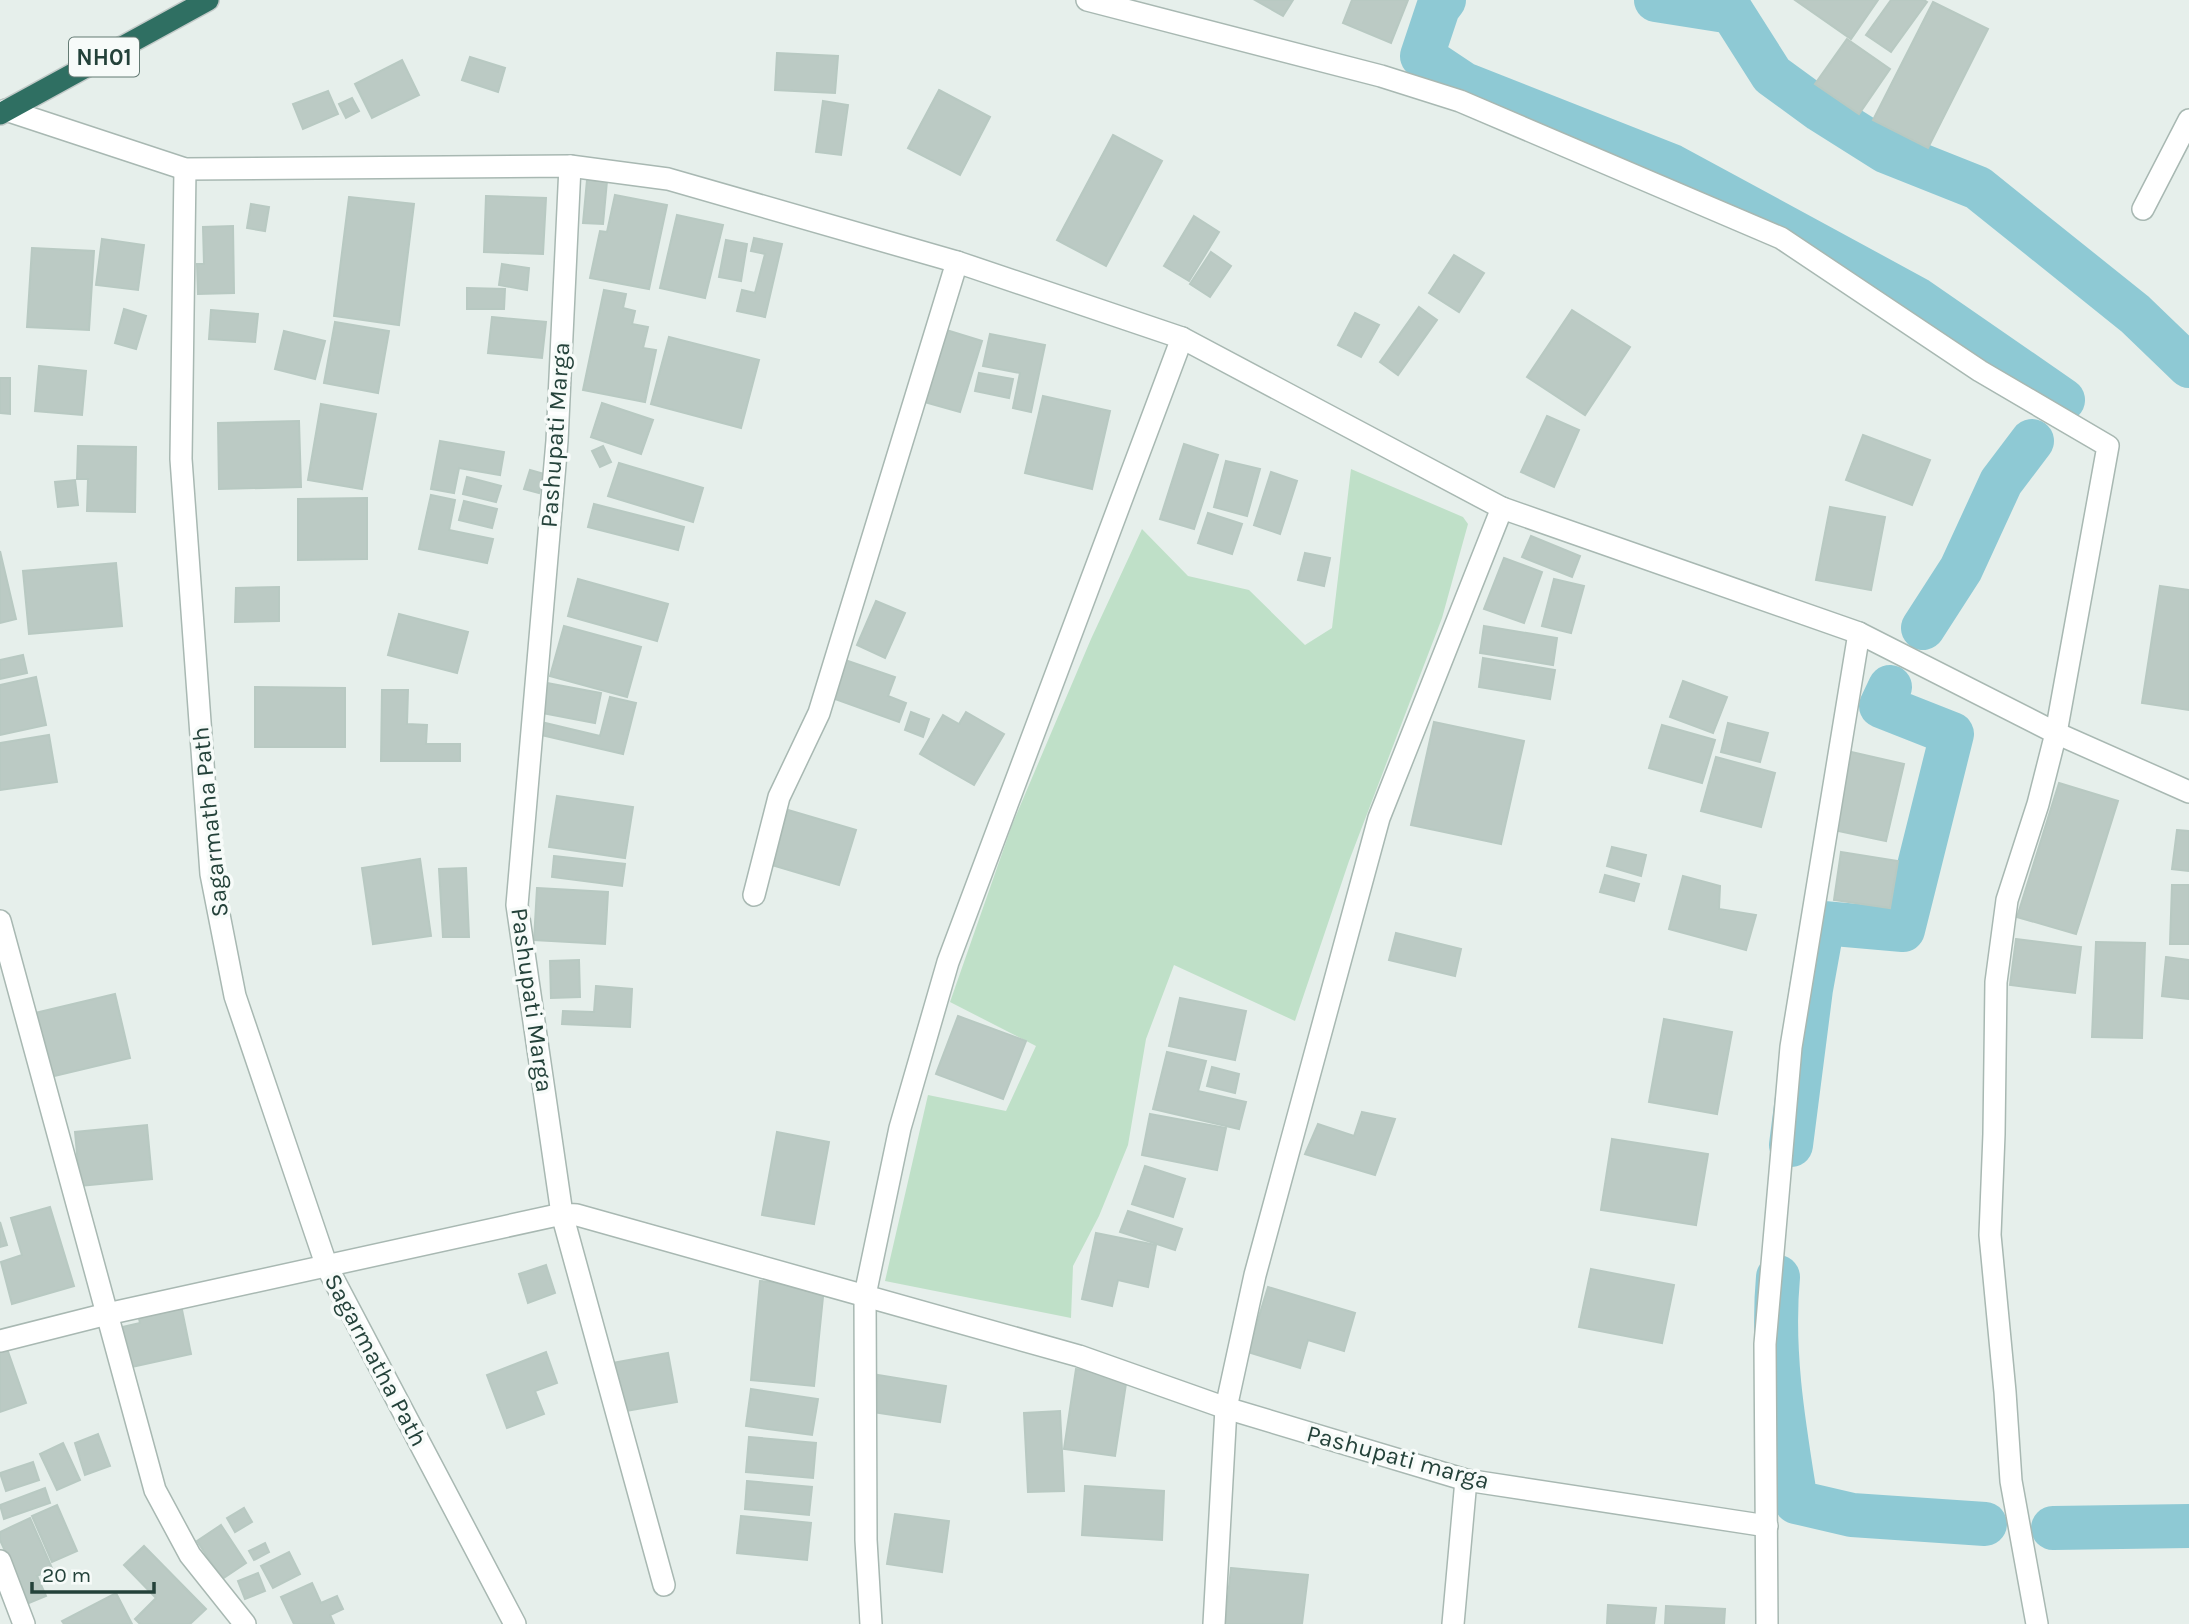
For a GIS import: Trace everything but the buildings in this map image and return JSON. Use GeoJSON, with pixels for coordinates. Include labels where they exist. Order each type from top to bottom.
{"type":"FeatureCollection","features":[{"type":"Feature","properties":{"kind":"highway","name":"NH01"},"geometry":{"type":"LineString","coordinates":[[3,112],[208,0]]}},
{"type":"Feature","properties":{"kind":"street"},"geometry":{"type":"LineString","coordinates":[[1087,0],[1381,76],[1460,101],[1781,238],[1980,372],[2108,446],[2056,733],[2038,804],[2007,900],[1996,982],[1990,1235],[2006,1392],[2011,1481],[2037,1624]]}},
{"type":"Feature","properties":{"kind":"street"},"geometry":{"type":"LineString","coordinates":[[3,112],[186,169],[570,166],[668,179],[957,261],[1182,338],[1502,508],[1859,633],[2056,733],[2189,792]]}},
{"type":"Feature","properties":{"kind":"street"},"geometry":{"type":"LineString","coordinates":[[2143,209],[2189,120]]}},
{"type":"Feature","properties":{"kind":"street","name":"Pashupati Marga"},"geometry":{"type":"LineString","coordinates":[[570,166],[556,440],[517,905],[562,1214],[664,1585]]}},
{"type":"Feature","properties":{"kind":"street","name":"Sagarmatha Path"},"geometry":{"type":"LineString","coordinates":[[186,169],[180,459],[211,874],[235,996],[327,1266],[515,1624]]}},
{"type":"Feature","properties":{"kind":"street"},"geometry":{"type":"LineString","coordinates":[[754,895],[779,797],[819,713],[957,261]]}},
{"type":"Feature","properties":{"kind":"street"},"geometry":{"type":"LineString","coordinates":[[871,1624],[866,1540],[865,1295],[900,1128],[948,962],[1182,338]]}},
{"type":"Feature","properties":{"kind":"street"},"geometry":{"type":"LineString","coordinates":[[1214,1624],[1226,1408],[1255,1275],[1379,818],[1502,508]]}},
{"type":"Feature","properties":{"kind":"street"},"geometry":{"type":"LineString","coordinates":[[1767,1624],[1765,1344],[1791,1047],[1859,633]]}},
{"type":"Feature","properties":{"kind":"street"},"geometry":{"type":"LineString","coordinates":[[0,921],[155,1490],[190,1555],[245,1624]]}},
{"type":"Feature","properties":{"kind":"street"},"geometry":{"type":"LineString","coordinates":[[0,1340],[562,1214],[577,1215],[865,1295]]}},
{"type":"Feature","properties":{"kind":"street","name":"Pashupati marga"},"geometry":{"type":"LineString","coordinates":[[865,1295],[1079,1356],[1226,1408],[1466,1480],[1767,1526]]}},
{"type":"Feature","properties":{"kind":"street"},"geometry":{"type":"LineString","coordinates":[[1453,1624],[1466,1480]]}},
{"type":"Feature","properties":{"kind":"street"},"geometry":{"type":"LineString","coordinates":[[0,1561],[24,1624]]}},
{"type":"Feature","properties":{"kind":"green space"},"geometry":{"type":"Polygon","coordinates":[[[1351,469],[1463,517],[1468,524],[1442,618],[1349,861],[1295,1021],[1174,965],[1146,1039],[1128,1145],[1099,1216],[1073,1266],[1071,1318],[885,1281],[928,1095],[1006,1111],[1036,1046],[950,1002],[1012,825],[1091,639],[1142,529],[1188,576],[1249,590],[1305,645],[1332,628],[1351,469]]]}},
{"type":"Feature","properties":{"kind":"waterway"},"geometry":{"type":"LineString","coordinates":[[1444,0],[1438,8],[1422,56],[1464,84],[1672,166],[1917,299],[2063,400]]}},
{"type":"Feature","properties":{"kind":"waterway"},"geometry":{"type":"LineString","coordinates":[[1656,0],[1732,12],[1772,75],[1820,110],[1885,151],[1978,188],[2135,314],[2189,366]]}},
{"type":"Feature","properties":{"kind":"waterway"},"geometry":{"type":"LineString","coordinates":[[1923,628],[1961,569],[2001,482],[2032,441]]}},
{"type":"Feature","properties":{"kind":"waterway"},"geometry":{"type":"LineString","coordinates":[[1791,1145],[1811,989],[1823,923],[1903,930],[1952,734],[1881,706],[1890,687]]}},
{"type":"Feature","properties":{"kind":"waterway"},"geometry":{"type":"LineString","coordinates":[[1778,1277],[1777,1362],[1796,1502],[1852,1515],[1985,1524]]}},
{"type":"Feature","properties":{"kind":"waterway"},"geometry":{"type":"LineString","coordinates":[[2053,1528],[2189,1526]]}}]}
